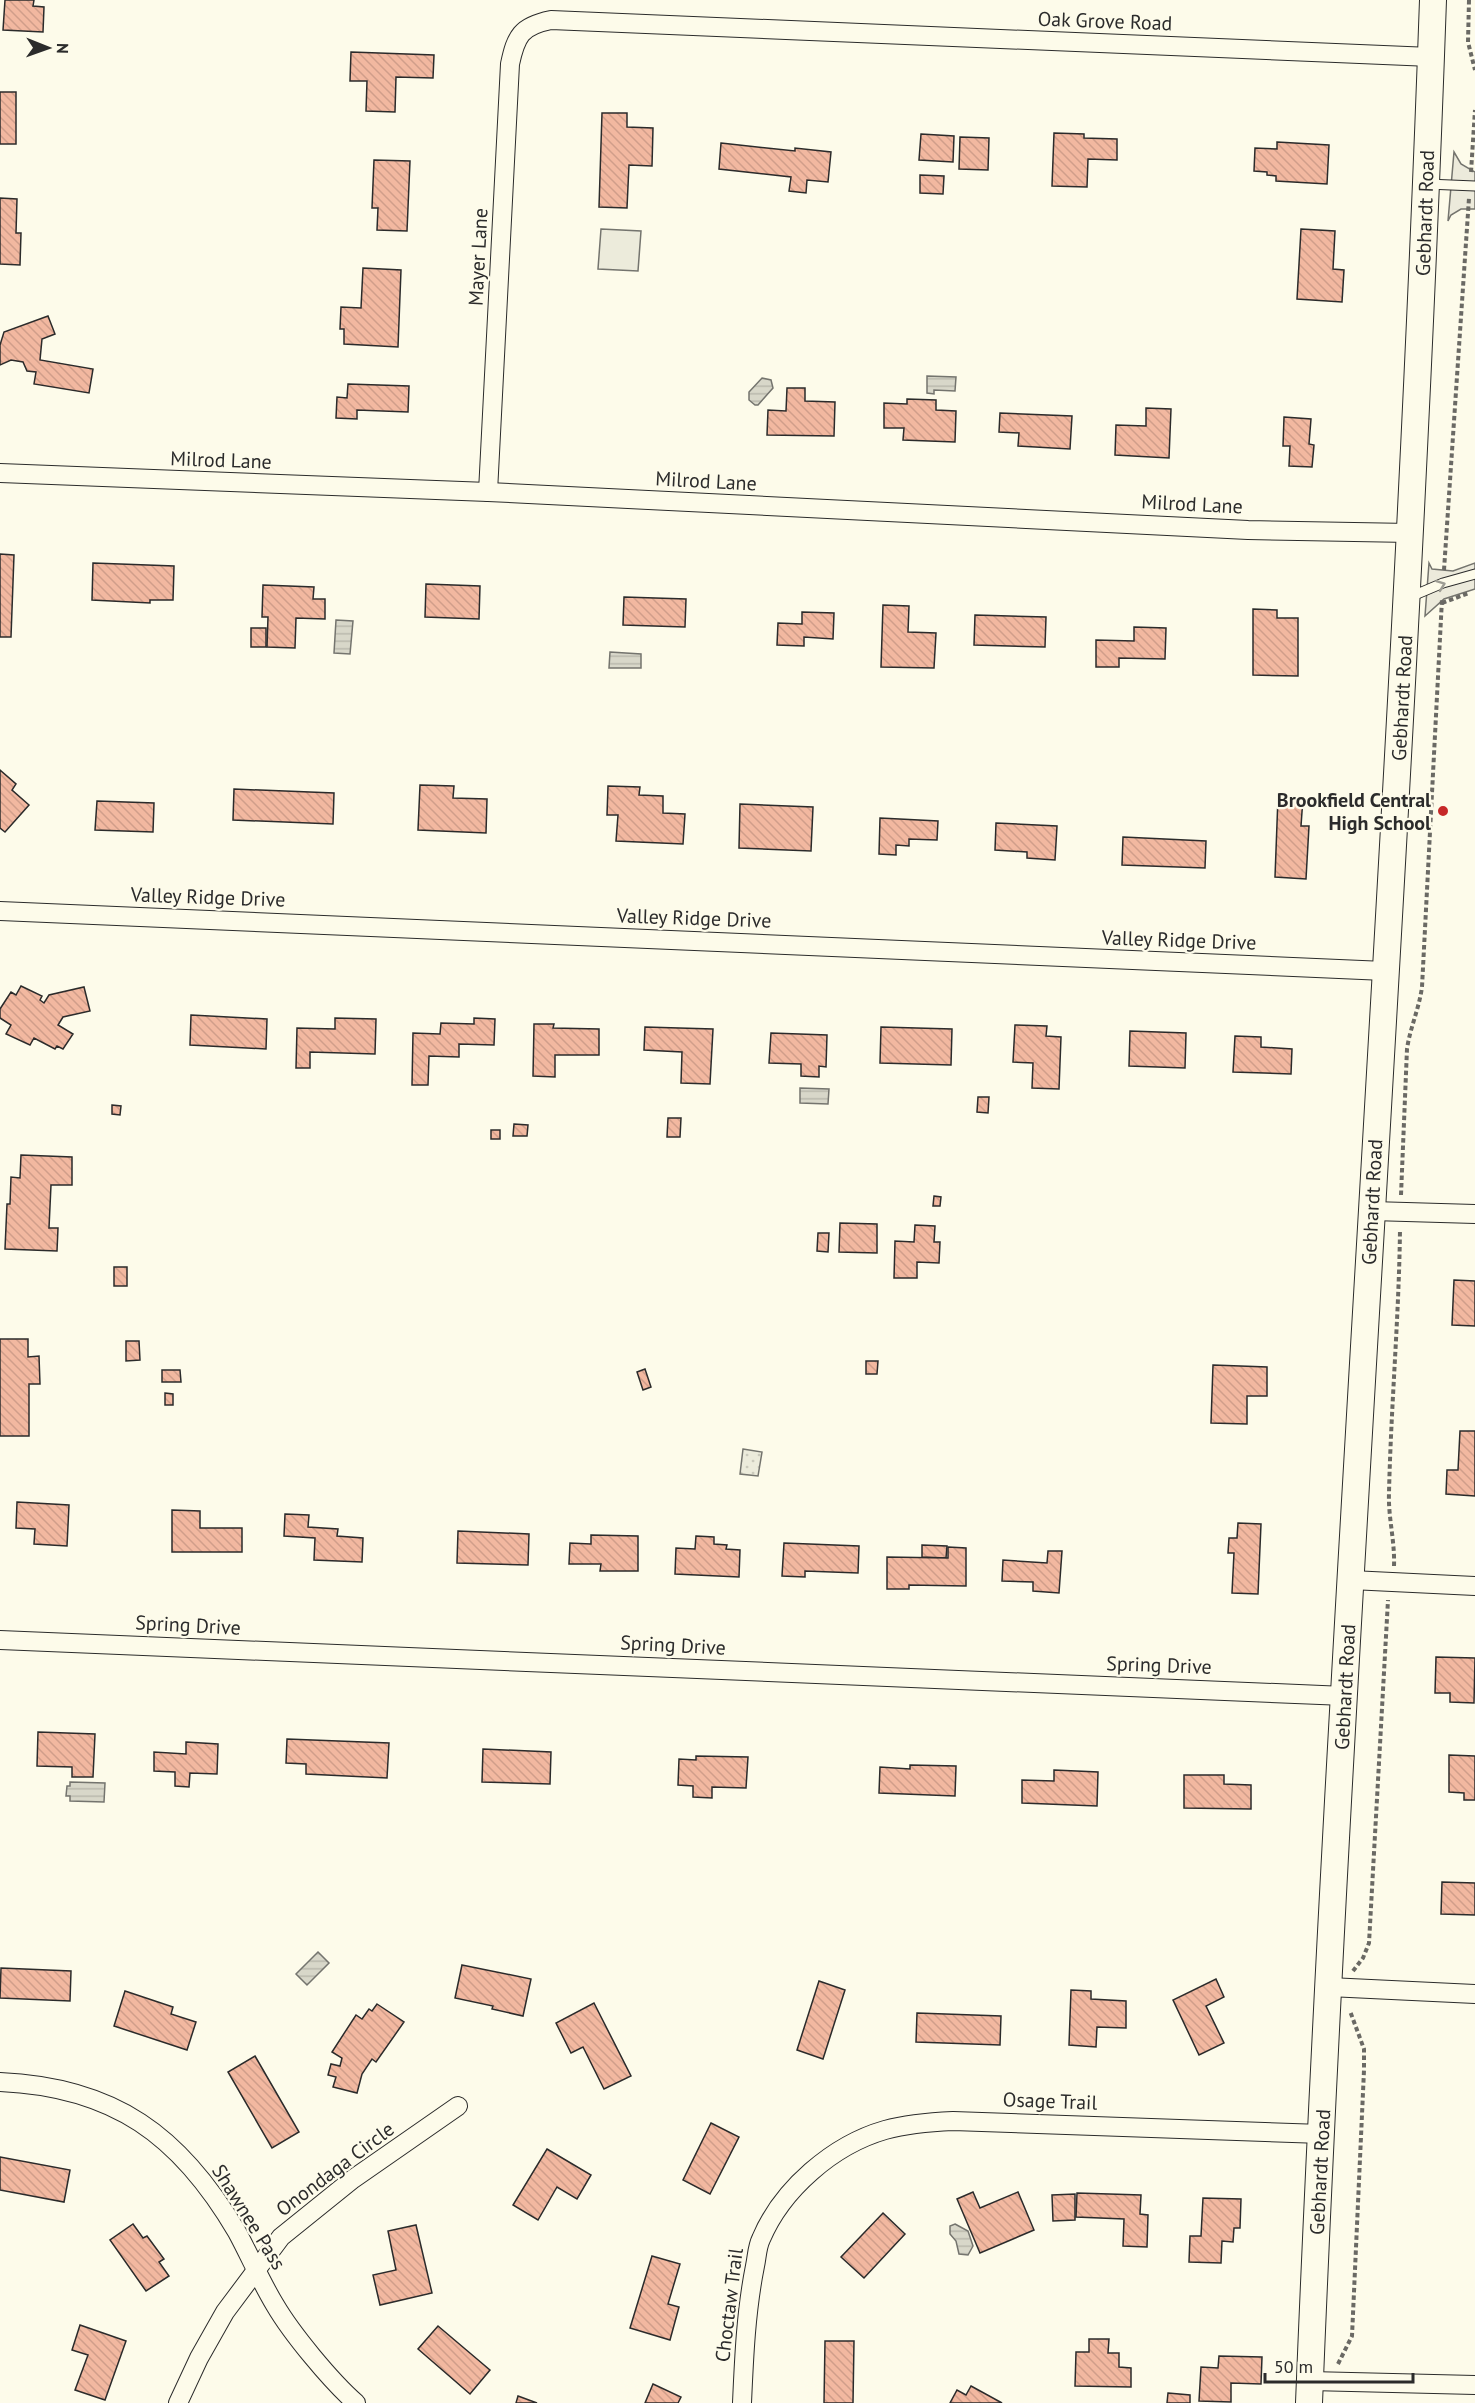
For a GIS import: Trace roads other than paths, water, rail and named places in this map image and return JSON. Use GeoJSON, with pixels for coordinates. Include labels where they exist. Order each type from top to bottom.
{"type":"FeatureCollection","features":[{"type":"Feature","properties":{"kind":"street","name":"Gebhardt Road"},"geometry":{"type":"LineString","coordinates":[[1318,2388],[1322,2134],[1339,1988],[1345,1696],[1408,598],[1433,0]]}},
{"type":"Feature","properties":{"kind":"street","name":"Oak Grove Road"},"geometry":{"type":"LineString","coordinates":[[526,28],[550,20],[1431,57]]}},
{"type":"Feature","properties":{"kind":"street","name":"Mayer Lane"},"geometry":{"type":"LineString","coordinates":[[488,492],[508,87],[513,50],[518,37],[526,28]]}},
{"type":"Feature","properties":{"kind":"street","name":"Milrod Lane"},"geometry":{"type":"LineString","coordinates":[[0,473],[488,492],[1248,530],[1410,533]]}},
{"type":"Feature","properties":{"kind":"street","name":"Valley Ridge Drive"},"geometry":{"type":"LineString","coordinates":[[0,911],[1385,971]]}},
{"type":"Feature","properties":{"kind":"street"},"geometry":{"type":"LineString","coordinates":[[1372,1211],[1475,1214]]}},
{"type":"Feature","properties":{"kind":"street"},"geometry":{"type":"LineString","coordinates":[[1351,1580],[1475,1586]]}},
{"type":"Feature","properties":{"kind":"street","name":"Spring Drive"},"geometry":{"type":"LineString","coordinates":[[0,1640],[1345,1696]]}},
{"type":"Feature","properties":{"kind":"street"},"geometry":{"type":"LineString","coordinates":[[1339,1988],[1475,1994]]}},
{"type":"Feature","properties":{"kind":"street","name":"Shawnee Pass"},"geometry":{"type":"LineString","coordinates":[[0,2082],[57,2088],[102,2101],[138,2119],[171,2145],[207,2186],[282,2314],[316,2360],[356,2403]]}},
{"type":"Feature","properties":{"kind":"street","name":"Onondaga Circle"},"geometry":{"type":"LineString","coordinates":[[178,2403],[199,2358],[225,2312],[281,2237],[353,2179],[458,2106]]}},
{"type":"Feature","properties":{"kind":"street","name":"Osage Trail"},"geometry":{"type":"LineString","coordinates":[[795,2187],[820,2163],[853,2143],[883,2130],[914,2123],[1009,2122],[1322,2134]]}},
{"type":"Feature","properties":{"kind":"street","name":"Choctaw Trail"},"geometry":{"type":"LineString","coordinates":[[742,2403],[752,2279],[760,2240],[795,2187]]}},
{"type":"Feature","properties":{"kind":"street"},"geometry":{"type":"LineString","coordinates":[[1318,2388],[1475,2385]]}},
{"type":"Feature","properties":{"kind":"lane"},"geometry":{"type":"LineString","coordinates":[[1427,184],[1473,186]]}},
{"type":"Feature","properties":{"kind":"lane"},"geometry":{"type":"LineString","coordinates":[[1408,598],[1475,574]]}},
{"type":"Feature","properties":{"kind":"place","name":"Brookfield Central High School"},"geometry":{"type":"Point","coordinates":[1443,811]}}]}
